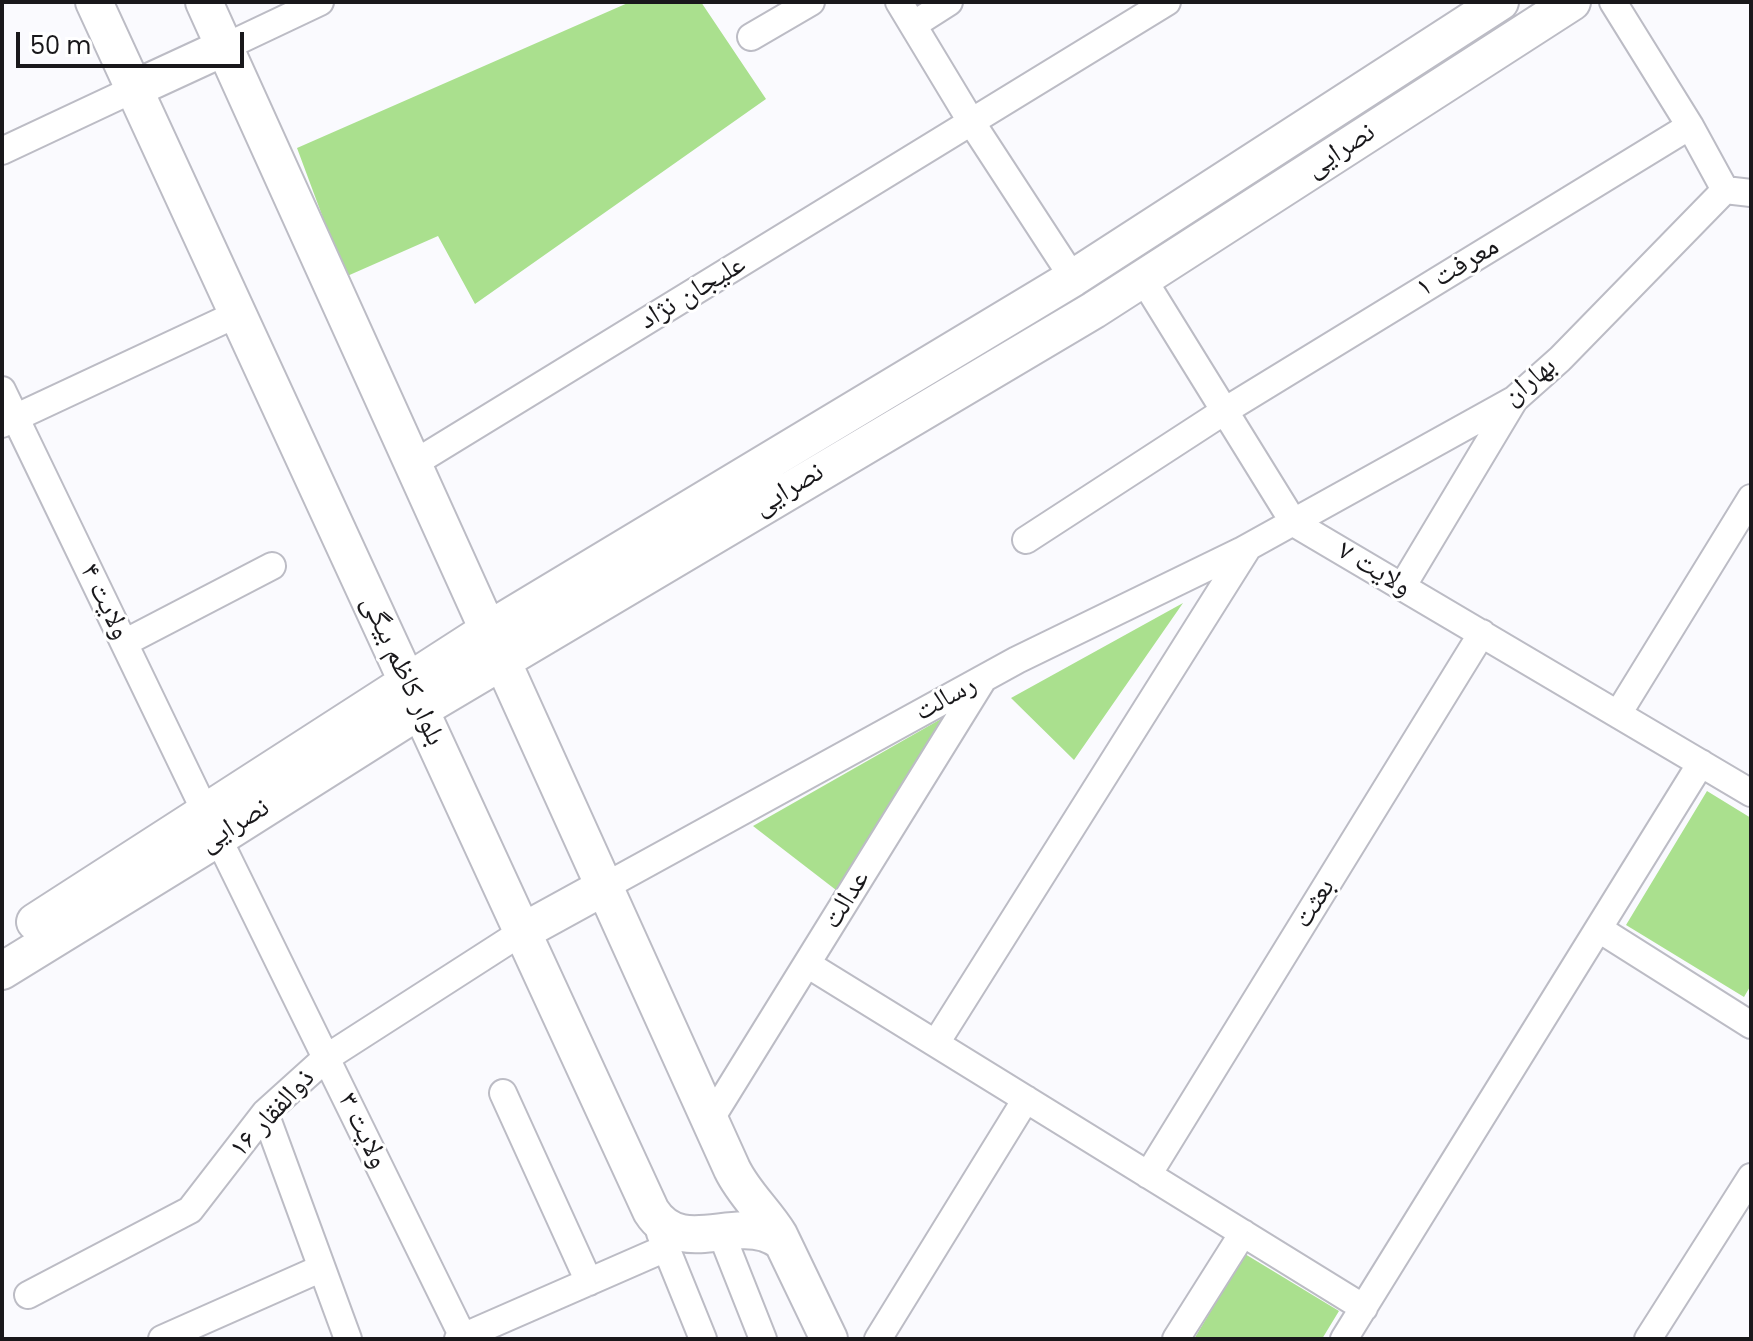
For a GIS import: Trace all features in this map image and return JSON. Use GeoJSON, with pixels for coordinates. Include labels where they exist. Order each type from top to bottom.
{"type":"FeatureCollection","features":[{"type":"Feature","properties":{"kind":"main road","name":"بلوار کاظم بیگی"},"geometry":{"type":"LineString","coordinates":[[94,2],[651,1211]]}},
{"type":"Feature","properties":{"kind":"main road"},"geometry":{"type":"LineString","coordinates":[[204,2],[732,1169],[781,1238],[829,1339]]}},
{"type":"Feature","properties":{"kind":"main road"},"geometry":{"type":"LineString","coordinates":[[495,645],[1500,2]]}},
{"type":"Feature","properties":{"kind":"main road","name":"نصرایی"},"geometry":{"type":"LineString","coordinates":[[2,971],[212,826],[495,645],[1143,279],[1572,2]]}},
{"type":"Feature","properties":{"kind":"main road"},"geometry":{"type":"LineString","coordinates":[[134,89],[225,47]]}},
{"type":"Feature","properties":{"kind":"main road"},"geometry":{"type":"LineString","coordinates":[[2,942],[212,826]]}},
{"type":"Feature","properties":{"kind":"main road"},"geometry":{"type":"LineString","coordinates":[[522,932],[604,887]]}},
{"type":"Feature","properties":{"kind":"main road"},"geometry":{"type":"LineString","coordinates":[[721,1233],[732,1169]]}},
{"type":"Feature","properties":{"kind":"main road"},"geometry":{"type":"LineString","coordinates":[[651,1211],[659,1222],[678,1233],[757,1231],[781,1238]]}},
{"type":"Feature","properties":{"kind":"street"},"geometry":{"type":"LineString","coordinates":[[225,47],[320,2]]}},
{"type":"Feature","properties":{"kind":"street"},"geometry":{"type":"LineString","coordinates":[[751,37],[811,2]]}},
{"type":"Feature","properties":{"kind":"street"},"geometry":{"type":"LineString","coordinates":[[899,2],[972,123],[1073,278]]}},
{"type":"Feature","properties":{"kind":"street"},"geometry":{"type":"LineString","coordinates":[[913,25],[949,2]]}},
{"type":"Feature","properties":{"kind":"street","name":"علیجان نژاد"},"geometry":{"type":"LineString","coordinates":[[413,464],[1167,2]]}},
{"type":"Feature","properties":{"kind":"street"},"geometry":{"type":"LineString","coordinates":[[1613,2],[1690,126],[1738,192]]}},
{"type":"Feature","properties":{"kind":"street"},"geometry":{"type":"LineString","coordinates":[[2,151],[134,89]]}},
{"type":"Feature","properties":{"kind":"street","name":"معرفت ۱"},"geometry":{"type":"LineString","coordinates":[[1026,540],[1226,410],[1690,126]]}},
{"type":"Feature","properties":{"kind":"street","name":"بهاران"},"geometry":{"type":"LineString","coordinates":[[1294,523],[1515,399],[1738,192]]}},
{"type":"Feature","properties":{"kind":"street","name":"ولایت ۷"},"geometry":{"type":"LineString","coordinates":[[1143,279],[1294,523],[1751,793]]}},
{"type":"Feature","properties":{"kind":"street"},"geometry":{"type":"LineString","coordinates":[[9,421],[237,314]]}},
{"type":"Feature","properties":{"kind":"street","name":"ولایت ۴"},"geometry":{"type":"LineString","coordinates":[[2,390],[9,421],[124,643],[212,826]]}},
{"type":"Feature","properties":{"kind":"street"},"geometry":{"type":"LineString","coordinates":[[1402,587],[1515,399]]}},
{"type":"Feature","properties":{"kind":"street"},"geometry":{"type":"LineString","coordinates":[[1618,714],[1751,498]]}},
{"type":"Feature","properties":{"kind":"street","name":"رسالت"},"geometry":{"type":"LineString","coordinates":[[604,887],[1017,660],[1294,523]]}},
{"type":"Feature","properties":{"kind":"street"},"geometry":{"type":"LineString","coordinates":[[936,1043],[1247,548]]}},
{"type":"Feature","properties":{"kind":"street"},"geometry":{"type":"LineString","coordinates":[[124,643],[272,566]]}},
{"type":"Feature","properties":{"kind":"street","name":"بعثت"},"geometry":{"type":"LineString","coordinates":[[1148,1175],[1482,633]]}},
{"type":"Feature","properties":{"kind":"street","name":"عدالت"},"geometry":{"type":"LineString","coordinates":[[710,1120],[983,679]]}},
{"type":"Feature","properties":{"kind":"street"},"geometry":{"type":"LineString","coordinates":[[1344,1339],[1701,763]]}},
{"type":"Feature","properties":{"kind":"street","name":"ولایت ۳"},"geometry":{"type":"LineString","coordinates":[[212,826],[462,1338]]}},
{"type":"Feature","properties":{"kind":"street"},"geometry":{"type":"LineString","coordinates":[[1599,929],[1749,1020]]}},
{"type":"Feature","properties":{"kind":"street","name":"ذوالفقار ۱۶"},"geometry":{"type":"LineString","coordinates":[[28,1295],[190,1210],[265,1113],[326,1058],[522,932]]}},
{"type":"Feature","properties":{"kind":"street"},"geometry":{"type":"LineString","coordinates":[[807,964],[1364,1308]]}},
{"type":"Feature","properties":{"kind":"street"},"geometry":{"type":"LineString","coordinates":[[503,1093],[589,1282]]}},
{"type":"Feature","properties":{"kind":"street"},"geometry":{"type":"LineString","coordinates":[[878,1339],[1026,1099]]}},
{"type":"Feature","properties":{"kind":"street"},"geometry":{"type":"LineString","coordinates":[[265,1113],[348,1339]]}},
{"type":"Feature","properties":{"kind":"street"},"geometry":{"type":"LineString","coordinates":[[1648,1339],[1751,1177]]}},
{"type":"Feature","properties":{"kind":"street"},"geometry":{"type":"LineString","coordinates":[[651,1211],[703,1339]]}},
{"type":"Feature","properties":{"kind":"street"},"geometry":{"type":"LineString","coordinates":[[721,1233],[763,1339]]}},
{"type":"Feature","properties":{"kind":"street"},"geometry":{"type":"LineString","coordinates":[[1176,1339],[1243,1233]]}},
{"type":"Feature","properties":{"kind":"street"},"geometry":{"type":"LineString","coordinates":[[462,1338],[666,1248]]}},
{"type":"Feature","properties":{"kind":"street"},"geometry":{"type":"LineString","coordinates":[[162,1339],[322,1268]]}},
{"type":"Feature","properties":{"kind":"green space"},"geometry":{"type":"Polygon","coordinates":[[[630,2],[701,2],[766,99],[475,304],[438,236],[345,277],[297,148],[630,2]]]}},
{"type":"Feature","properties":{"kind":"green space"},"geometry":{"type":"Polygon","coordinates":[[[1183,603],[1074,760],[1011,698],[1183,603]]]}},
{"type":"Feature","properties":{"kind":"green space"},"geometry":{"type":"Polygon","coordinates":[[[962,707],[836,890],[753,826],[962,707]]]}},
{"type":"Feature","properties":{"kind":"green space"},"geometry":{"type":"Polygon","coordinates":[[[1707,791],[1751,818],[1751,985],[1744,997],[1626,925],[1707,791]]]}},
{"type":"Feature","properties":{"kind":"green space"},"geometry":{"type":"Polygon","coordinates":[[[1245,1254],[1339,1311],[1322,1339],[1194,1339],[1245,1254]]]}}]}
